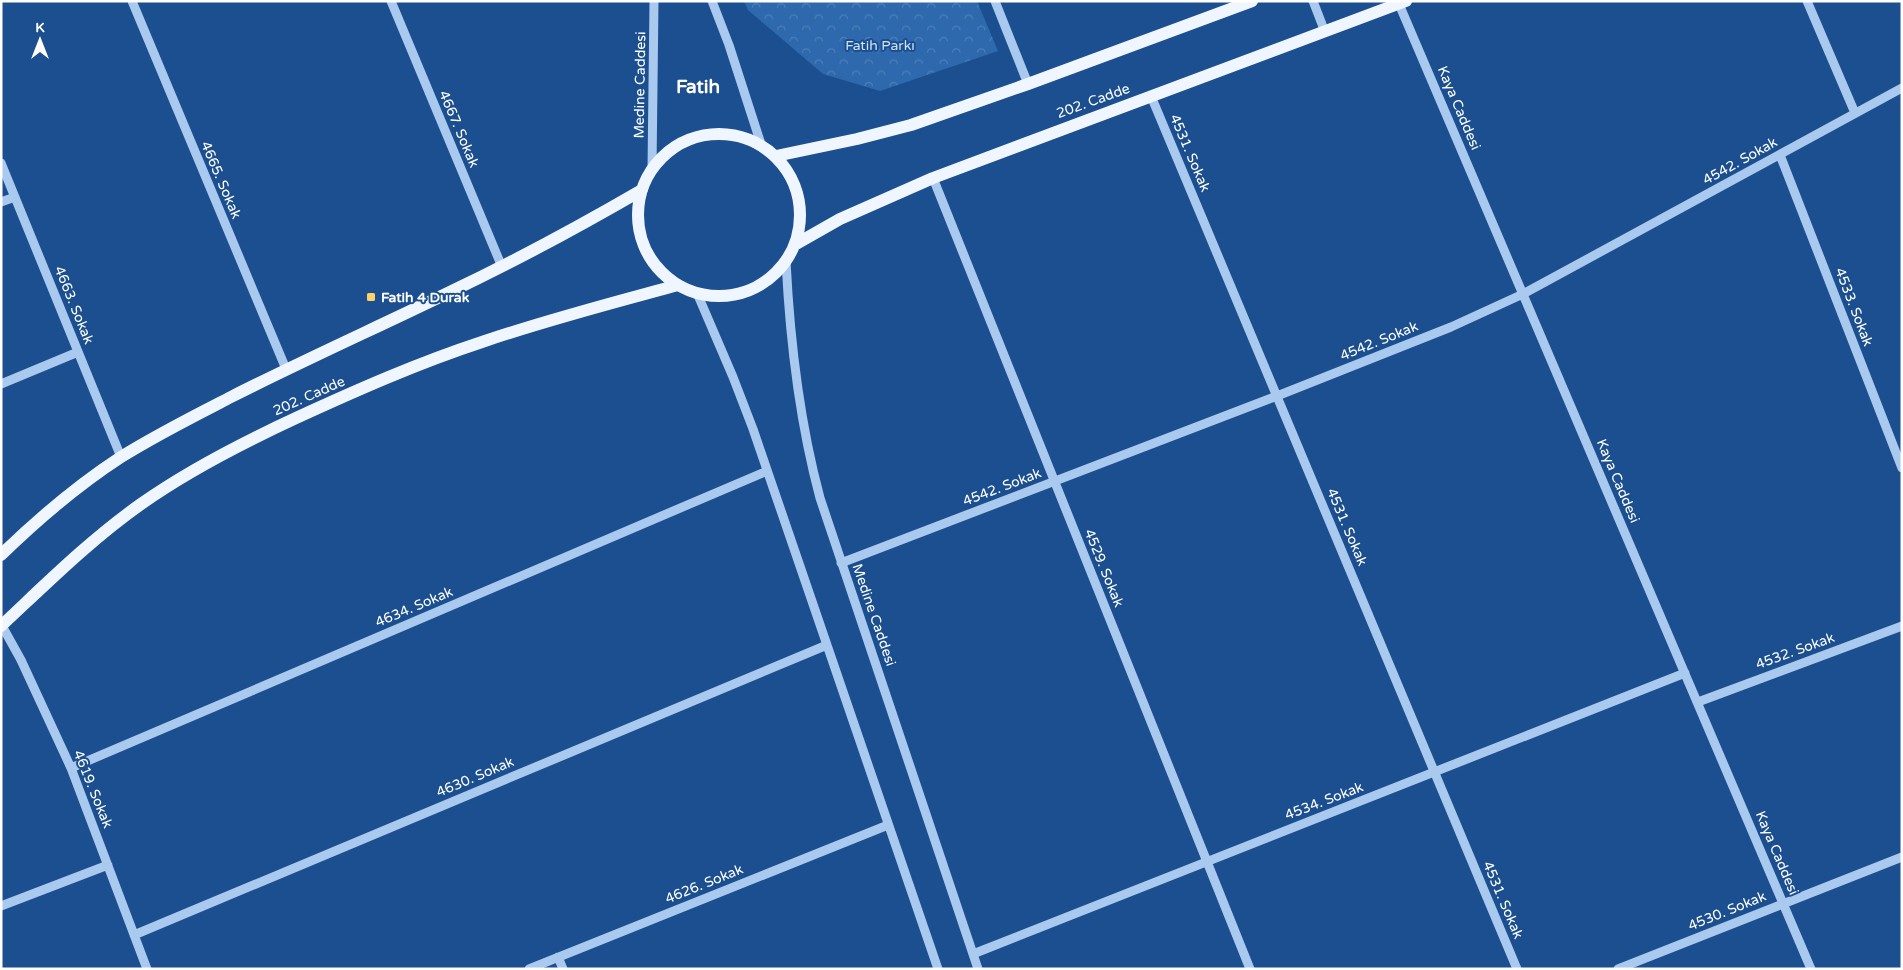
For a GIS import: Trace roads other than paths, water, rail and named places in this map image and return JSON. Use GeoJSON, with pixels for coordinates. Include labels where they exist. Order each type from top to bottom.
{"type":"FeatureCollection","features":[{"type":"Feature","properties":{"kind":"main road"},"geometry":{"type":"LineString","coordinates":[[776,156],[857,139],[911,125],[1252,1]]}},
{"type":"Feature","properties":{"kind":"main road","name":"202. Cadde"},"geometry":{"type":"LineString","coordinates":[[796,244],[840,219],[933,178],[1403,2]]}},
{"type":"Feature","properties":{"kind":"main road"},"geometry":{"type":"LineString","coordinates":[[724,134],[743,137],[760,144],[776,156],[788,171],[796,187],[800,206],[800,226],[796,244],[786,261],[772,276],[756,287],[736,294],[716,296],[696,293],[678,285],[662,272],[649,257],[641,238],[638,219],[639,199],[652,170],[670,149],[687,140],[705,135],[724,134]]}},
{"type":"Feature","properties":{"kind":"main road"},"geometry":{"type":"LineString","coordinates":[[1,555],[63,500],[121,457],[286,369],[502,267],[569,233],[642,190]]}},
{"type":"Feature","properties":{"kind":"main road","name":"202. Cadde"},"geometry":{"type":"LineString","coordinates":[[2,625],[88,545],[141,504],[196,468],[253,438],[383,379],[482,342],[585,310],[678,285]]}},
{"type":"Feature","properties":{"kind":"street","name":"4665. Sokak"},"geometry":{"type":"LineString","coordinates":[[132,1],[286,369]]}},
{"type":"Feature","properties":{"kind":"street","name":"4667. Sokak"},"geometry":{"type":"LineString","coordinates":[[391,1],[502,267]]}},
{"type":"Feature","properties":{"kind":"street","name":"Medine Caddesi"},"geometry":{"type":"LineString","coordinates":[[652,170],[654,1]]}},
{"type":"Feature","properties":{"kind":"street"},"geometry":{"type":"LineString","coordinates":[[712,1],[737,70],[760,144]]}},
{"type":"Feature","properties":{"kind":"street"},"geometry":{"type":"LineString","coordinates":[[995,1],[1028,84]]}},
{"type":"Feature","properties":{"kind":"street"},"geometry":{"type":"LineString","coordinates":[[1313,1],[1325,32]]}},
{"type":"Feature","properties":{"kind":"street"},"geometry":{"type":"LineString","coordinates":[[1807,1],[1855,114]]}},
{"type":"Feature","properties":{"kind":"street","name":"Kaya Caddesi"},"geometry":{"type":"LineString","coordinates":[[1403,2],[1523,294],[1811,969]]}},
{"type":"Feature","properties":{"kind":"street","name":"4542. Sokak"},"geometry":{"type":"LineString","coordinates":[[841,563],[1277,396],[1451,327],[1523,294],[1902,88]]}},
{"type":"Feature","properties":{"kind":"street","name":"4531. Sokak"},"geometry":{"type":"LineString","coordinates":[[1151,96],[1517,969]]}},
{"type":"Feature","properties":{"kind":"street","name":"4533. Sokak"},"geometry":{"type":"LineString","coordinates":[[1780,155],[1902,468]]}},
{"type":"Feature","properties":{"kind":"street","name":"4663. Sokak"},"geometry":{"type":"LineString","coordinates":[[1,163],[121,457]]}},
{"type":"Feature","properties":{"kind":"street","name":"4529. Sokak"},"geometry":{"type":"LineString","coordinates":[[933,178],[1250,969]]}},
{"type":"Feature","properties":{"kind":"street"},"geometry":{"type":"LineString","coordinates":[[1,202],[15,197]]}},
{"type":"Feature","properties":{"kind":"street","name":"Medine Caddesi"},"geometry":{"type":"LineString","coordinates":[[786,261],[789,327],[796,386],[805,437],[820,498],[978,969]]}},
{"type":"Feature","properties":{"kind":"street"},"geometry":{"type":"LineString","coordinates":[[696,293],[733,377],[767,471],[938,969]]}},
{"type":"Feature","properties":{"kind":"street"},"geometry":{"type":"LineString","coordinates":[[1,384],[78,352]]}},
{"type":"Feature","properties":{"kind":"street","name":"4634. Sokak"},"geometry":{"type":"LineString","coordinates":[[71,768],[767,471]]}},
{"type":"Feature","properties":{"kind":"street","name":"4619. Sokak"},"geometry":{"type":"LineString","coordinates":[[2,625],[21,660],[71,768],[147,969]]}},
{"type":"Feature","properties":{"kind":"street","name":"4532. Sokak"},"geometry":{"type":"LineString","coordinates":[[1698,702],[1902,626]]}},
{"type":"Feature","properties":{"kind":"street","name":"4630. Sokak"},"geometry":{"type":"LineString","coordinates":[[134,935],[827,645]]}},
{"type":"Feature","properties":{"kind":"street","name":"4534. Sokak"},"geometry":{"type":"LineString","coordinates":[[973,954],[1685,673]]}},
{"type":"Feature","properties":{"kind":"street","name":"4626. Sokak"},"geometry":{"type":"LineString","coordinates":[[529,969],[888,825]]}},
{"type":"Feature","properties":{"kind":"street","name":"4530. Sokak"},"geometry":{"type":"LineString","coordinates":[[1618,969],[1902,857]]}},
{"type":"Feature","properties":{"kind":"street"},"geometry":{"type":"LineString","coordinates":[[1,906],[108,865]]}},
{"type":"Feature","properties":{"kind":"street"},"geometry":{"type":"LineString","coordinates":[[558,957],[563,969]]}},
{"type":"Feature","properties":{"kind":"place","name":"Fatih 4 Durak"},"geometry":{"type":"Point","coordinates":[371,297]}},
{"type":"Feature","properties":{"kind":"district","name":"Fatih"},"geometry":{"type":"Point","coordinates":[698,87]}},
{"type":"Feature","properties":{"kind":"park label","name":"Fatih Parkı"},"geometry":{"type":"Point","coordinates":[880,45]}}]}
